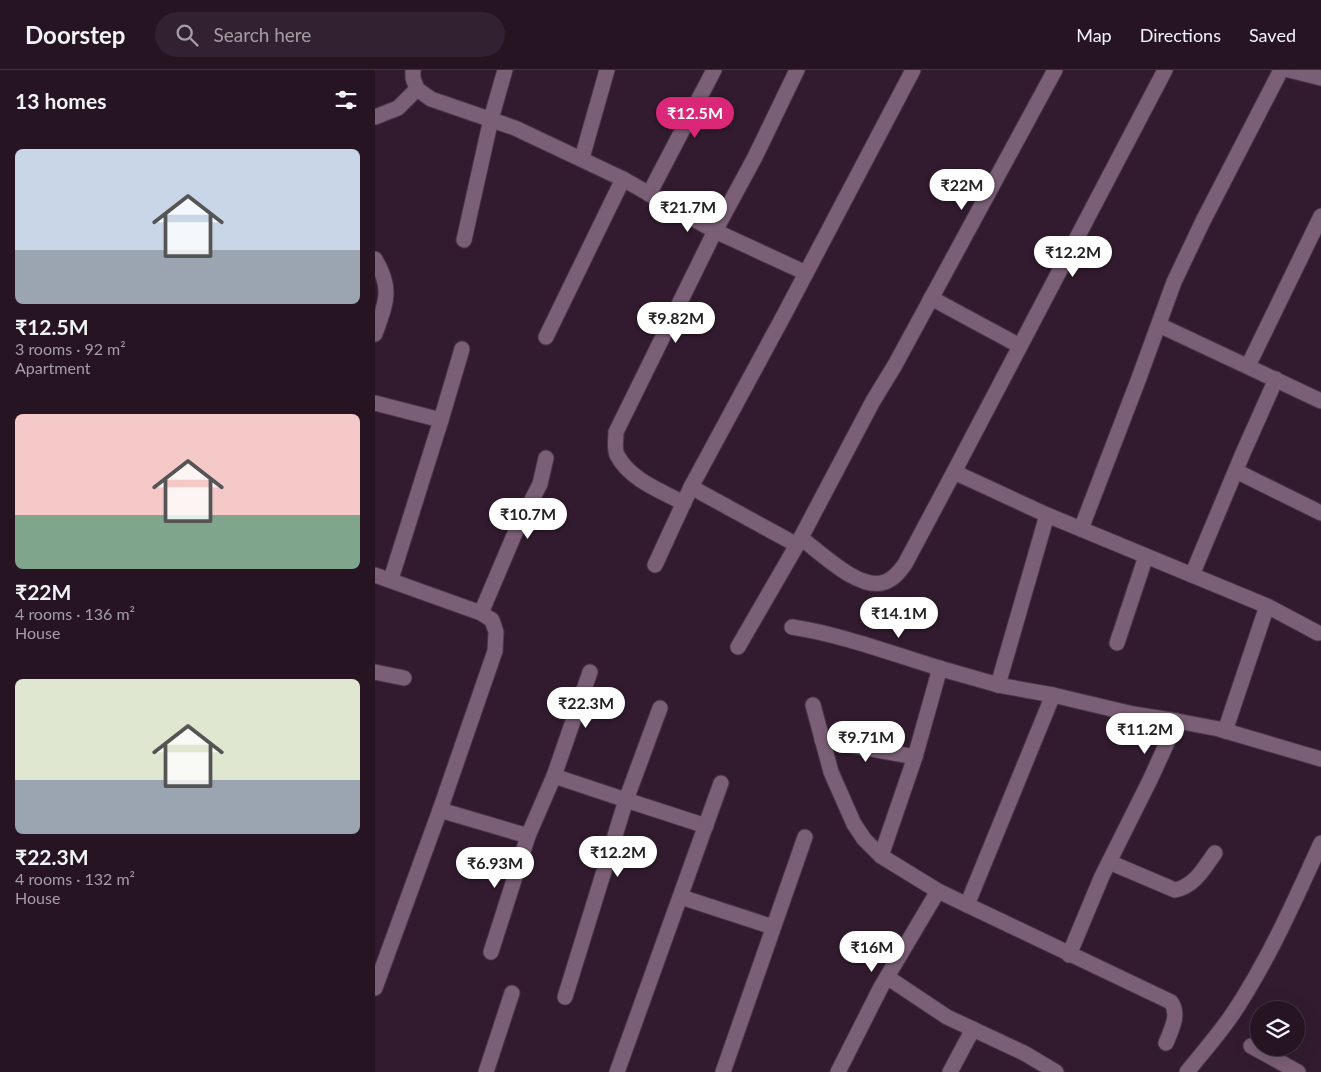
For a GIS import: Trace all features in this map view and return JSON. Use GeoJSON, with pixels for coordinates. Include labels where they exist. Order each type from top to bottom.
{"type":"FeatureCollection","features":[{"type":"Feature","properties":{"kind":"street"},"geometry":{"type":"LineString","coordinates":[[413,70],[413,78],[417,89],[431,100],[515,128],[582,158],[623,178],[715,231],[806,273]]}},
{"type":"Feature","properties":{"kind":"street"},"geometry":{"type":"LineString","coordinates":[[464,240],[491,119],[505,70]]}},
{"type":"Feature","properties":{"kind":"street"},"geometry":{"type":"LineString","coordinates":[[582,158],[607,70]]}},
{"type":"Feature","properties":{"kind":"street"},"geometry":{"type":"LineString","coordinates":[[649,194],[714,70]]}},
{"type":"Feature","properties":{"kind":"street"},"geometry":{"type":"LineString","coordinates":[[684,503],[643,481],[627,469],[616,454],[616,432],[797,70]]}},
{"type":"Feature","properties":{"kind":"street"},"geometry":{"type":"LineString","coordinates":[[655,565],[691,487],[913,70]]}},
{"type":"Feature","properties":{"kind":"street"},"geometry":{"type":"LineString","coordinates":[[738,647],[799,541],[873,401],[1055,70]]}},
{"type":"Feature","properties":{"kind":"street"},"geometry":{"type":"LineString","coordinates":[[691,487],[799,541],[853,577],[874,584],[885,582],[896,575],[905,564],[1165,70]]}},
{"type":"Feature","properties":{"kind":"street"},"geometry":{"type":"LineString","coordinates":[[1081,529],[1174,282],[1203,221],[1281,70]]}},
{"type":"Feature","properties":{"kind":"street"},"geometry":{"type":"LineString","coordinates":[[1289,70],[1321,78]]}},
{"type":"Feature","properties":{"kind":"street"},"geometry":{"type":"LineString","coordinates":[[375,117],[398,108],[417,89]]}},
{"type":"Feature","properties":{"kind":"street"},"geometry":{"type":"LineString","coordinates":[[546,337],[623,178]]}},
{"type":"Feature","properties":{"kind":"street"},"geometry":{"type":"LineString","coordinates":[[1248,366],[1321,216]]}},
{"type":"Feature","properties":{"kind":"street"},"geometry":{"type":"LineString","coordinates":[[375,259],[386,284],[385,306],[375,334]]}},
{"type":"Feature","properties":{"kind":"street"},"geometry":{"type":"LineString","coordinates":[[931,298],[1020,346]]}},
{"type":"Feature","properties":{"kind":"street"},"geometry":{"type":"LineString","coordinates":[[1159,325],[1321,400]]}},
{"type":"Feature","properties":{"kind":"street"},"geometry":{"type":"LineString","coordinates":[[391,579],[462,349]]}},
{"type":"Feature","properties":{"kind":"street"},"geometry":{"type":"LineString","coordinates":[[1192,575],[1276,379]]}},
{"type":"Feature","properties":{"kind":"street"},"geometry":{"type":"LineString","coordinates":[[375,403],[441,420]]}},
{"type":"Feature","properties":{"kind":"street"},"geometry":{"type":"LineString","coordinates":[[481,614],[515,533],[540,484],[546,458]]}},
{"type":"Feature","properties":{"kind":"street"},"geometry":{"type":"LineString","coordinates":[[1236,470],[1321,513]]}},
{"type":"Feature","properties":{"kind":"street"},"geometry":{"type":"LineString","coordinates":[[954,472],[1047,515],[1267,606],[1318,633]]}},
{"type":"Feature","properties":{"kind":"street"},"geometry":{"type":"LineString","coordinates":[[998,685],[1047,515]]}},
{"type":"Feature","properties":{"kind":"street"},"geometry":{"type":"LineString","coordinates":[[1117,643],[1146,556]]}},
{"type":"Feature","properties":{"kind":"street"},"geometry":{"type":"LineString","coordinates":[[375,575],[391,579],[481,614],[492,620],[496,632],[495,651],[440,810],[375,988]]}},
{"type":"Feature","properties":{"kind":"street"},"geometry":{"type":"LineString","coordinates":[[1225,731],[1267,606]]}},
{"type":"Feature","properties":{"kind":"street"},"geometry":{"type":"LineString","coordinates":[[792,627],[855,640],[998,685],[1053,695],[1133,714],[1225,731],[1321,759]]}},
{"type":"Feature","properties":{"kind":"street"},"geometry":{"type":"LineString","coordinates":[[881,856],[915,757],[940,668]]}},
{"type":"Feature","properties":{"kind":"street"},"geometry":{"type":"LineString","coordinates":[[375,672],[404,678]]}},
{"type":"Feature","properties":{"kind":"street"},"geometry":{"type":"LineString","coordinates":[[491,952],[528,836],[554,776],[590,672]]}},
{"type":"Feature","properties":{"kind":"street"},"geometry":{"type":"LineString","coordinates":[[967,905],[1053,695]]}},
{"type":"Feature","properties":{"kind":"street"},"geometry":{"type":"LineString","coordinates":[[813,705],[831,772],[854,824],[864,839],[881,856],[938,891],[1171,1002],[1174,1007],[1175,1017],[1166,1043]]}},
{"type":"Feature","properties":{"kind":"street"},"geometry":{"type":"LineString","coordinates":[[565,997],[627,800],[660,708]]}},
{"type":"Feature","properties":{"kind":"street"},"geometry":{"type":"LineString","coordinates":[[1069,955],[1109,862],[1177,721]]}},
{"type":"Feature","properties":{"kind":"street"},"geometry":{"type":"LineString","coordinates":[[823,740],[915,757]]}},
{"type":"Feature","properties":{"kind":"street"},"geometry":{"type":"LineString","coordinates":[[554,776],[706,826]]}},
{"type":"Feature","properties":{"kind":"street"},"geometry":{"type":"LineString","coordinates":[[617,1072],[721,783]]}},
{"type":"Feature","properties":{"kind":"street"},"geometry":{"type":"LineString","coordinates":[[440,810],[528,836]]}},
{"type":"Feature","properties":{"kind":"street"},"geometry":{"type":"LineString","coordinates":[[723,1072],[805,837]]}},
{"type":"Feature","properties":{"kind":"street"},"geometry":{"type":"LineString","coordinates":[[1187,1072],[1233,1014],[1254,981],[1273,946],[1321,842]]}},
{"type":"Feature","properties":{"kind":"street"},"geometry":{"type":"LineString","coordinates":[[1109,862],[1175,890],[1185,888],[1193,882],[1215,853]]}},
{"type":"Feature","properties":{"kind":"street"},"geometry":{"type":"LineString","coordinates":[[839,1072],[887,977],[938,891]]}},
{"type":"Feature","properties":{"kind":"street"},"geometry":{"type":"LineString","coordinates":[[681,897],[773,927]]}},
{"type":"Feature","properties":{"kind":"street"},"geometry":{"type":"LineString","coordinates":[[887,977],[947,1017],[1024,1054],[1056,1072]]}},
{"type":"Feature","properties":{"kind":"street"},"geometry":{"type":"LineString","coordinates":[[486,1072],[512,993]]}},
{"type":"Feature","properties":{"kind":"street"},"geometry":{"type":"LineString","coordinates":[[950,1072],[973,1029]]}},
{"type":"Feature","properties":{"kind":"street"},"geometry":{"type":"LineString","coordinates":[[1269,1056],[1298,1072]]}}]}
